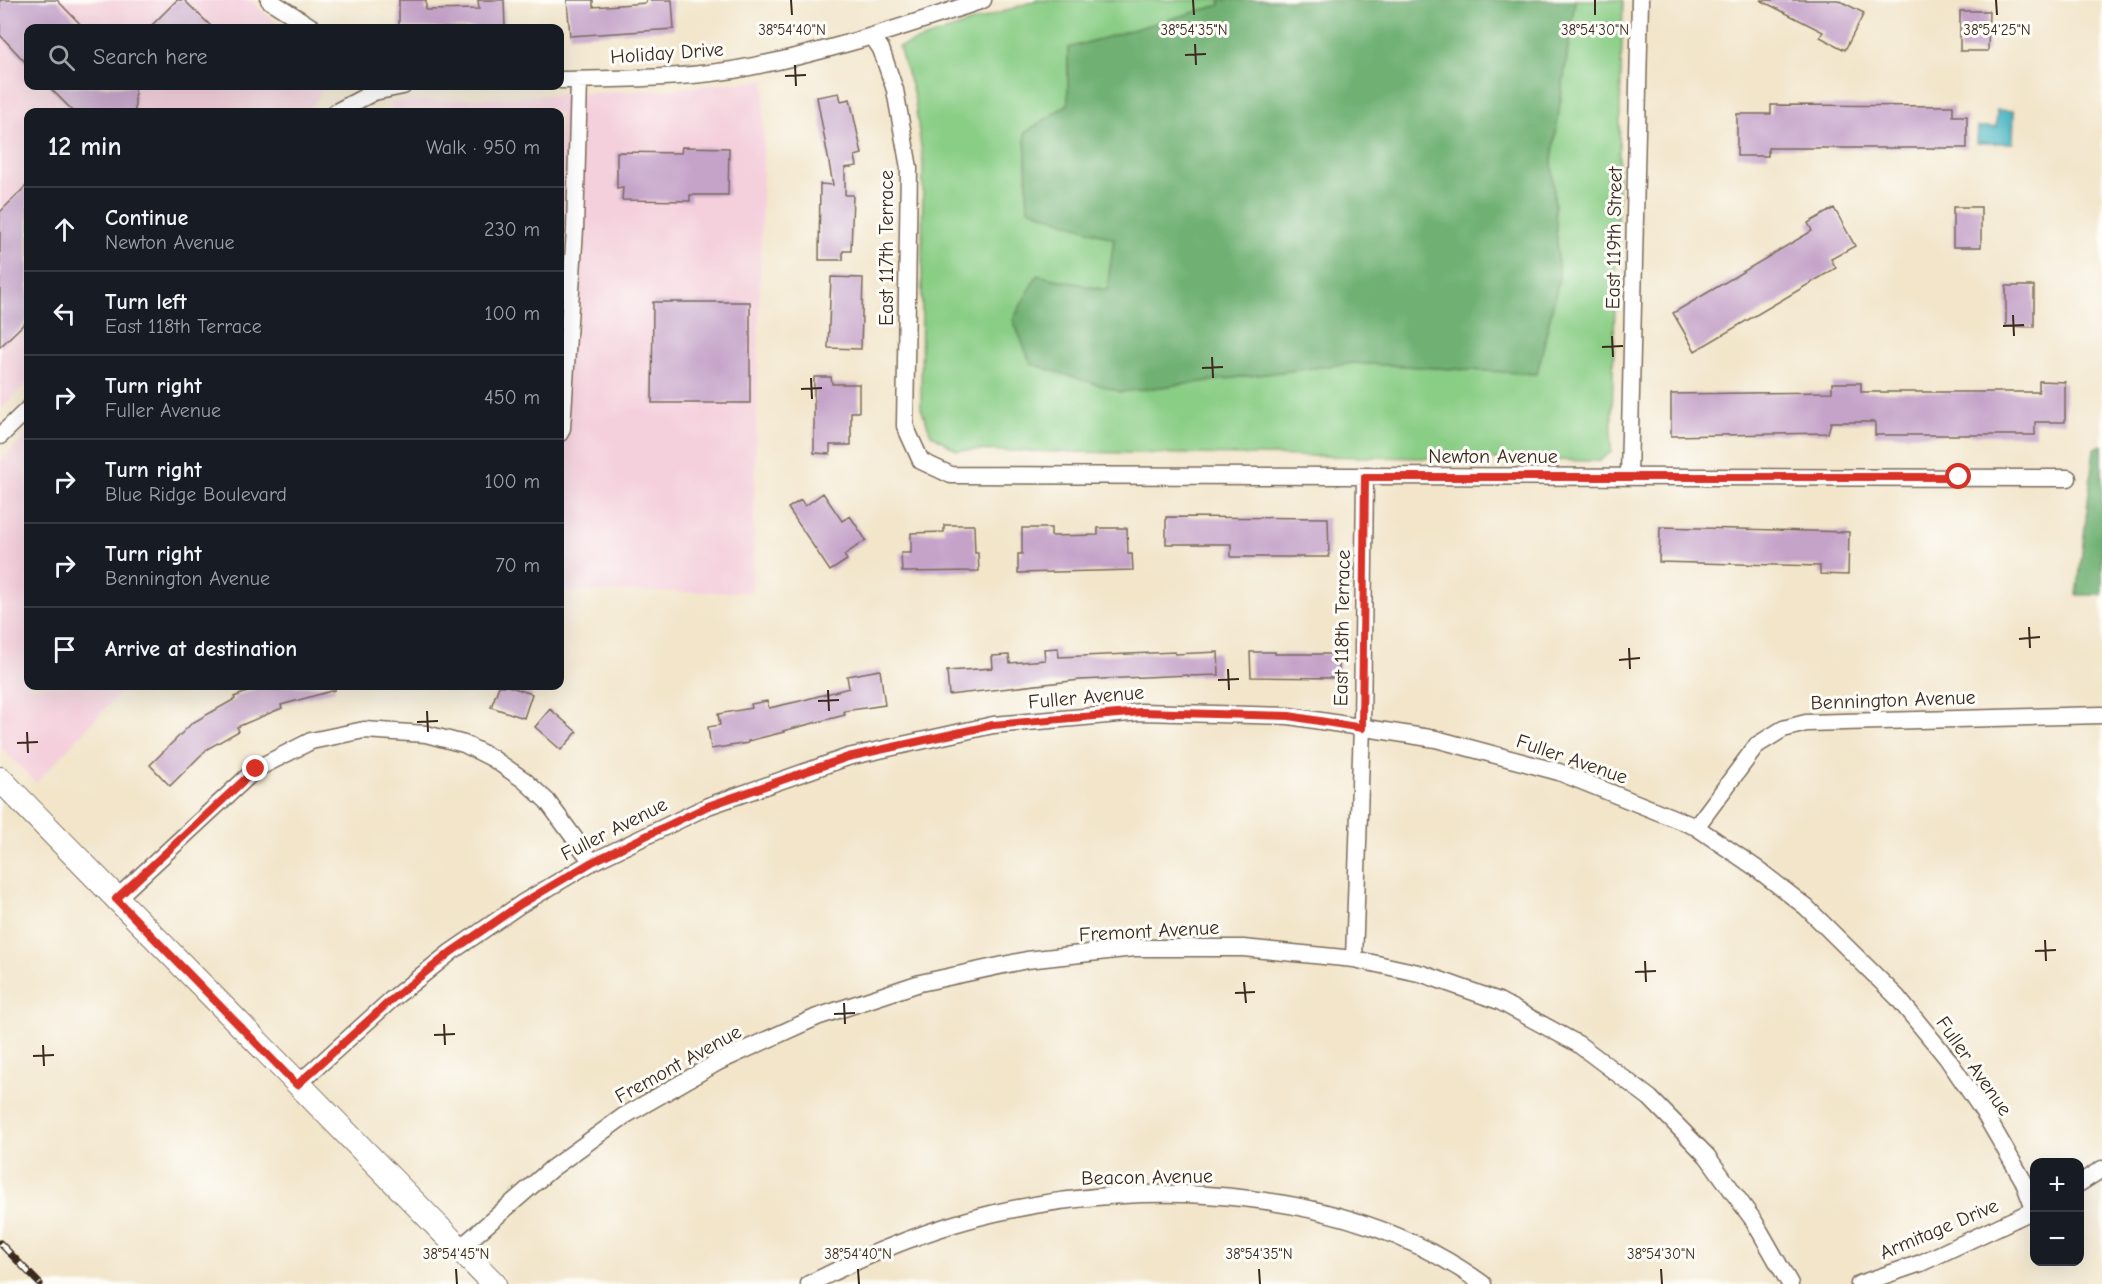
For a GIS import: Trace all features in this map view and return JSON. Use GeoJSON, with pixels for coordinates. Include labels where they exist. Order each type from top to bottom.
{"type":"FeatureCollection","features":[{"type":"Feature","properties":{"kind":"main road"},"geometry":{"type":"LineString","coordinates":[[0,779],[494,1284]]}},
{"type":"Feature","properties":{"kind":"street"},"geometry":{"type":"LineString","coordinates":[[269,0],[307,24]]}},
{"type":"Feature","properties":{"kind":"street","name":"Holiday Drive"},"geometry":{"type":"LineString","coordinates":[[564,80],[650,78],[731,70],[811,55],[873,38],[983,0]]}},
{"type":"Feature","properties":{"kind":"street","name":"East 119th Street"},"geometry":{"type":"LineString","coordinates":[[1629,477],[1640,0]]}},
{"type":"Feature","properties":{"kind":"street","name":"East 117th Terrace"},"geometry":{"type":"LineString","coordinates":[[873,38],[881,49],[895,90],[909,168],[905,426],[921,461]]}},
{"type":"Feature","properties":{"kind":"street"},"geometry":{"type":"LineString","coordinates":[[564,398],[575,230],[579,80]]}},
{"type":"Feature","properties":{"kind":"street"},"geometry":{"type":"LineString","coordinates":[[344,108],[374,92],[384,90]]}},
{"type":"Feature","properties":{"kind":"street"},"geometry":{"type":"LineString","coordinates":[[0,436],[24,413]]}},
{"type":"Feature","properties":{"kind":"street","name":"Newton Avenue"},"geometry":{"type":"LineString","coordinates":[[921,461],[951,475],[2068,478]]}},
{"type":"Feature","properties":{"kind":"street","name":"East 118th Terrace"},"geometry":{"type":"LineString","coordinates":[[1354,959],[1362,728],[1365,477]]}},
{"type":"Feature","properties":{"kind":"street","name":"Fuller Avenue"},"geometry":{"type":"LineString","coordinates":[[297,1085],[391,1000],[451,952],[521,904],[592,862],[708,806],[848,757],[993,725],[1141,712],[1289,716],[1436,739],[1558,772],[1696,827],[1756,868],[1806,908],[1897,997],[1947,1058],[1983,1111],[2023,1180],[2030,1198]]}},
{"type":"Feature","properties":{"kind":"street","name":"Bennington Avenue"},"geometry":{"type":"LineString","coordinates":[[1696,827],[1756,745],[1783,729],[1806,723],[2102,715]]}},
{"type":"Feature","properties":{"kind":"street"},"geometry":{"type":"LineString","coordinates":[[116,899],[256,769],[311,741],[364,730],[426,734],[464,744],[492,758],[524,780],[547,801],[592,862]]}},
{"type":"Feature","properties":{"kind":"street","name":"Fremont Avenue"},"geometry":{"type":"LineString","coordinates":[[459,1249],[551,1169],[624,1116],[718,1062],[817,1017],[910,986],[1027,960],[1134,948],[1243,948],[1354,959],[1423,974],[1499,1001],[1578,1044],[1650,1098],[1707,1156],[1754,1221],[1790,1284]]}},
{"type":"Feature","properties":{"kind":"street"},"geometry":{"type":"LineString","coordinates":[[2084,1180],[2102,1169]]}},
{"type":"Feature","properties":{"kind":"street","name":"Beacon Avenue"},"geometry":{"type":"LineString","coordinates":[[809,1284],[859,1259],[932,1231],[995,1213],[1073,1200],[1151,1194],[1230,1197],[1308,1208],[1358,1222],[1414,1244],[1483,1284]]}},
{"type":"Feature","properties":{"kind":"street","name":"Armitage Drive"},"geometry":{"type":"LineString","coordinates":[[1859,1284],[1921,1263],[2030,1211]]}},
{"type":"Feature","properties":{"kind":"shaded area"},"geometry":{"type":"Polygon","coordinates":[[[0,0],[250,0],[277,24],[24,24],[24,90],[321,90],[318,98],[309,108],[24,108],[24,386],[0,410],[0,0]]]}},
{"type":"Feature","properties":{"kind":"shaded area"},"geometry":{"type":"Polygon","coordinates":[[[765,80],[752,592],[564,592],[564,108],[391,108],[391,102],[661,90],[765,80]]]}},
{"type":"Feature","properties":{"kind":"shaded area"},"geometry":{"type":"Polygon","coordinates":[[[24,437],[24,690],[122,690],[36,783],[0,746],[0,462],[24,437]]]}},
{"type":"Feature","properties":{"kind":"green space"},"geometry":{"type":"Polygon","coordinates":[[[1037,0],[1221,0],[1220,5],[1068,48],[1068,104],[1025,133],[1028,209],[1114,238],[1107,291],[1121,392],[1353,363],[1537,374],[1559,278],[1552,160],[1575,0],[1623,0],[1611,452],[1599,461],[956,450],[931,434],[921,408],[923,162],[914,95],[899,47],[1037,0]]]}},
{"type":"Feature","properties":{"kind":"green space"},"geometry":{"type":"Polygon","coordinates":[[[1221,0],[1575,0],[1552,160],[1559,278],[1537,374],[1353,363],[1121,392],[1031,364],[1013,320],[1037,275],[1107,290],[1114,239],[1028,209],[1025,133],[1068,104],[1068,48],[1220,5],[1221,0]]]}},
{"type":"Feature","properties":{"kind":"green space"},"geometry":{"type":"Polygon","coordinates":[[[2102,445],[2102,595],[2077,595],[2094,449],[2102,445]]]}},
{"type":"Feature","properties":{"kind":"water"},"geometry":{"type":"Polygon","coordinates":[[[1997,110],[2014,111],[2013,143],[1977,143],[1978,127],[1996,127],[1997,110]]]}},
{"type":"Feature","properties":{"kind":"building"},"geometry":{"type":"Polygon","coordinates":[[[0,0],[57,0],[80,24],[24,24],[24,61],[0,35],[0,0]]]}},
{"type":"Feature","properties":{"kind":"building"},"geometry":{"type":"Polygon","coordinates":[[[177,0],[184,0],[209,24],[153,24],[177,0]]]}},
{"type":"Feature","properties":{"kind":"building"},"geometry":{"type":"Polygon","coordinates":[[[399,0],[426,0],[426,10],[479,9],[478,0],[504,0],[505,24],[399,24],[399,0]]]}},
{"type":"Feature","properties":{"kind":"building"},"geometry":{"type":"Polygon","coordinates":[[[567,0],[593,0],[593,7],[646,3],[646,0],[672,0],[674,29],[570,36],[567,0]]]}},
{"type":"Feature","properties":{"kind":"building"},"geometry":{"type":"Polygon","coordinates":[[[1760,0],[1838,0],[1864,13],[1845,50],[1820,37],[1823,32],[1760,0]]]}},
{"type":"Feature","properties":{"kind":"building"},"geometry":{"type":"Polygon","coordinates":[[[1960,11],[1989,11],[1988,51],[1960,51],[1960,11]]]}},
{"type":"Feature","properties":{"kind":"building"},"geometry":{"type":"Polygon","coordinates":[[[52,90],[135,90],[135,108],[70,108],[52,90]]]}},
{"type":"Feature","properties":{"kind":"building"},"geometry":{"type":"Polygon","coordinates":[[[839,93],[841,101],[850,99],[862,154],[855,156],[857,166],[845,168],[845,195],[853,195],[851,251],[843,251],[843,260],[819,260],[820,184],[833,185],[817,97],[839,93]]]}},
{"type":"Feature","properties":{"kind":"building"},"geometry":{"type":"Polygon","coordinates":[[[1771,105],[1953,106],[1953,116],[1967,116],[1967,148],[1768,148],[1768,156],[1737,156],[1737,114],[1771,114],[1771,105]]]}},
{"type":"Feature","properties":{"kind":"building"},"geometry":{"type":"Polygon","coordinates":[[[682,147],[729,148],[728,195],[690,195],[690,201],[622,200],[623,187],[617,188],[617,152],[681,153],[682,147]]]}},
{"type":"Feature","properties":{"kind":"building"},"geometry":{"type":"Polygon","coordinates":[[[24,188],[24,324],[0,347],[0,212],[24,188]]]}},
{"type":"Feature","properties":{"kind":"building"},"geometry":{"type":"Polygon","coordinates":[[[1953,207],[1981,207],[1981,247],[1953,247],[1953,207]]]}},
{"type":"Feature","properties":{"kind":"building"},"geometry":{"type":"Polygon","coordinates":[[[1834,208],[1855,246],[1831,259],[1836,268],[1695,351],[1673,313],[1812,231],[1808,223],[1834,208]]]}},
{"type":"Feature","properties":{"kind":"building"},"geometry":{"type":"Polygon","coordinates":[[[831,277],[863,278],[861,349],[828,348],[831,277]]]}},
{"type":"Feature","properties":{"kind":"building"},"geometry":{"type":"Polygon","coordinates":[[[2006,286],[2034,286],[2034,327],[2006,326],[2006,286]]]}},
{"type":"Feature","properties":{"kind":"building"},"geometry":{"type":"Polygon","coordinates":[[[653,302],[750,302],[750,403],[652,403],[653,302]]]}},
{"type":"Feature","properties":{"kind":"building"},"geometry":{"type":"Polygon","coordinates":[[[814,377],[831,377],[832,384],[859,384],[859,412],[851,412],[851,445],[830,445],[830,454],[814,453],[814,377]]]}},
{"type":"Feature","properties":{"kind":"building"},"geometry":{"type":"Polygon","coordinates":[[[2039,381],[2065,382],[2065,422],[2035,422],[2035,435],[1875,435],[1875,422],[1831,422],[1828,433],[1671,436],[1671,394],[1832,392],[1832,383],[1861,383],[1861,392],[2039,392],[2039,381]]]}},
{"type":"Feature","properties":{"kind":"building"},"geometry":{"type":"Polygon","coordinates":[[[823,493],[842,521],[850,516],[866,540],[844,555],[847,560],[830,571],[788,508],[801,500],[805,506],[823,493]]]}},
{"type":"Feature","properties":{"kind":"building"},"geometry":{"type":"Polygon","coordinates":[[[1166,517],[1328,518],[1329,557],[1231,557],[1231,544],[1166,544],[1166,517]]]}},
{"type":"Feature","properties":{"kind":"building"},"geometry":{"type":"Polygon","coordinates":[[[944,525],[974,525],[975,553],[978,553],[979,571],[902,572],[901,553],[911,553],[911,533],[944,532],[944,525]]]}},
{"type":"Feature","properties":{"kind":"building"},"geometry":{"type":"Polygon","coordinates":[[[1660,527],[1849,532],[1848,575],[1820,574],[1820,566],[1659,562],[1660,527]]]}},
{"type":"Feature","properties":{"kind":"building"},"geometry":{"type":"Polygon","coordinates":[[[1022,528],[1051,528],[1051,536],[1098,535],[1098,528],[1127,528],[1128,554],[1132,554],[1133,570],[1018,573],[1018,554],[1022,554],[1022,528]]]}},
{"type":"Feature","properties":{"kind":"building"},"geometry":{"type":"Polygon","coordinates":[[[1058,648],[1059,657],[1218,652],[1219,675],[1080,680],[949,695],[947,671],[993,668],[992,656],[1009,655],[1010,663],[1045,660],[1044,649],[1058,648]]]}},
{"type":"Feature","properties":{"kind":"building"},"geometry":{"type":"Polygon","coordinates":[[[1250,652],[1339,654],[1339,678],[1251,677],[1250,652]]]}},
{"type":"Feature","properties":{"kind":"building"},"geometry":{"type":"Polygon","coordinates":[[[880,670],[885,705],[844,711],[845,715],[748,741],[748,743],[711,749],[708,727],[720,725],[718,714],[752,708],[751,704],[767,701],[769,708],[849,688],[847,676],[880,670]]]}},
{"type":"Feature","properties":{"kind":"building"},"geometry":{"type":"Polygon","coordinates":[[[252,690],[335,690],[281,705],[282,708],[237,727],[239,731],[207,749],[170,786],[150,765],[192,723],[235,699],[234,697],[252,690]]]}},
{"type":"Feature","properties":{"kind":"building"},"geometry":{"type":"Polygon","coordinates":[[[497,690],[520,690],[532,694],[524,718],[491,707],[497,690]]]}},
{"type":"Feature","properties":{"kind":"building"},"geometry":{"type":"Polygon","coordinates":[[[550,709],[577,732],[561,750],[535,727],[550,709]]]}},
{"type":"Feature","properties":{"kind":"railway"},"geometry":{"type":"LineString","coordinates":[[0,1243],[40,1284]]}},
{"type":"Feature","properties":{"kind":"route"},"geometry":{"type":"LineString","coordinates":[[256,769],[116,899],[297,1085],[391,1000],[451,952],[521,904],[592,862],[708,806],[848,757],[993,725],[1141,712],[1289,716],[1362,728],[1365,477],[1959,477]]}}]}
